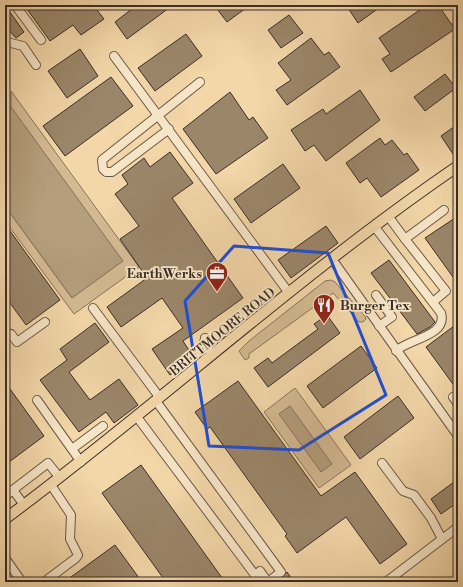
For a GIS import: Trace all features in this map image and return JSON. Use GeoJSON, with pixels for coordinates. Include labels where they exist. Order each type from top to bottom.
{"type":"FeatureCollection","features":[{"type":"Feature","properties":{"kind":"main road","name":"BRITTMOORE ROAD"},"geometry":{"type":"LineString","coordinates":[[5,519],[82,462],[289,293],[374,226],[457,168]]}},
{"type":"Feature","properties":{"kind":"street"},"geometry":{"type":"LineString","coordinates":[[15,5],[41,40]]}},
{"type":"Feature","properties":{"kind":"street"},"geometry":{"type":"LineString","coordinates":[[5,40],[7,42],[23,46],[36,65]]}},
{"type":"Feature","properties":{"kind":"street"},"geometry":{"type":"LineString","coordinates":[[114,56],[289,293]]}},
{"type":"Feature","properties":{"kind":"street"},"geometry":{"type":"LineString","coordinates":[[168,129],[112,172],[106,172],[103,169],[102,160],[200,82]]}},
{"type":"Feature","properties":{"kind":"street"},"geometry":{"type":"LineString","coordinates":[[405,239],[444,210]]}},
{"type":"Feature","properties":{"kind":"street"},"geometry":{"type":"LineString","coordinates":[[388,216],[446,291],[433,302]]}},
{"type":"Feature","properties":{"kind":"street"},"geometry":{"type":"LineString","coordinates":[[374,226],[433,302],[441,313],[443,319],[441,324],[418,341],[407,344],[396,351]]}},
{"type":"Feature","properties":{"kind":"street"},"geometry":{"type":"LineString","coordinates":[[332,259],[396,351],[458,436]]}},
{"type":"Feature","properties":{"kind":"street"},"geometry":{"type":"LineString","coordinates":[[376,296],[392,317],[380,326]]}},
{"type":"Feature","properties":{"kind":"street"},"geometry":{"type":"LineString","coordinates":[[93,308],[281,572],[268,582],[260,571],[255,575],[137,417]]}},
{"type":"Feature","properties":{"kind":"street"},"geometry":{"type":"LineString","coordinates":[[5,337],[11,334],[17,342],[45,322]]}},
{"type":"Feature","properties":{"kind":"street"},"geometry":{"type":"LineString","coordinates":[[205,338],[204,343],[213,355]]}},
{"type":"Feature","properties":{"kind":"street"},"geometry":{"type":"LineString","coordinates":[[36,400],[82,462]]}},
{"type":"Feature","properties":{"kind":"street"},"geometry":{"type":"LineString","coordinates":[[72,449],[102,426]]}},
{"type":"Feature","properties":{"kind":"street"},"geometry":{"type":"LineString","coordinates":[[5,496],[48,463],[60,478]]}},
{"type":"Feature","properties":{"kind":"street"},"geometry":{"type":"LineString","coordinates":[[382,463],[403,491],[414,495],[431,518],[442,539]]}},
{"type":"Feature","properties":{"kind":"street"},"geometry":{"type":"LineString","coordinates":[[44,582],[78,555],[70,539],[71,515],[51,485]]}},
{"type":"Feature","properties":{"kind":"street"},"geometry":{"type":"LineString","coordinates":[[12,490],[24,505]]}},
{"type":"Feature","properties":{"kind":"street"},"geometry":{"type":"LineString","coordinates":[[386,582],[458,527]]}},
{"type":"Feature","properties":{"kind":"street"},"geometry":{"type":"LineString","coordinates":[[5,558],[22,582]]}},
{"type":"Feature","properties":{"kind":"highlighted area"},"geometry":{"type":"Polygon","coordinates":[[[234,246],[328,253],[386,395],[299,450],[209,446],[185,301],[234,246]]]}},
{"type":"Feature","properties":{"kind":"shaded area"},"geometry":{"type":"Polygon","coordinates":[[[11,91],[139,267],[74,314],[5,221],[5,206],[72,298],[11,107],[11,91]]]}},
{"type":"Feature","properties":{"kind":"shaded area"},"geometry":{"type":"Polygon","coordinates":[[[11,107],[123,261],[72,298],[5,206],[5,112],[11,107]]]}},
{"type":"Feature","properties":{"kind":"shaded area"},"geometry":{"type":"Polygon","coordinates":[[[331,280],[335,282],[365,316],[366,319],[363,322],[359,322],[333,293],[249,354],[249,358],[245,360],[239,351],[249,341],[325,281],[331,280]]]}},
{"type":"Feature","properties":{"kind":"shaded area"},"geometry":{"type":"Polygon","coordinates":[[[295,388],[351,465],[319,488],[264,412],[295,388]]]}},
{"type":"Feature","properties":{"kind":"shaded area"},"geometry":{"type":"Polygon","coordinates":[[[290,406],[332,464],[321,472],[279,414],[290,406]]]}},
{"type":"Feature","properties":{"kind":"building"},"geometry":{"type":"Polygon","coordinates":[[[5,5],[24,32],[16,38],[5,26],[5,5]]]}},
{"type":"Feature","properties":{"kind":"building"},"geometry":{"type":"Polygon","coordinates":[[[24,5],[93,5],[104,19],[81,35],[73,25],[50,41],[24,5]]]}},
{"type":"Feature","properties":{"kind":"building"},"geometry":{"type":"Polygon","coordinates":[[[137,5],[173,5],[127,39],[115,22],[137,5]]]}},
{"type":"Feature","properties":{"kind":"building"},"geometry":{"type":"Polygon","coordinates":[[[214,5],[250,5],[227,22],[214,5]]]}},
{"type":"Feature","properties":{"kind":"building"},"geometry":{"type":"Polygon","coordinates":[[[346,5],[383,5],[358,23],[346,5]]]}},
{"type":"Feature","properties":{"kind":"building"},"geometry":{"type":"Polygon","coordinates":[[[427,5],[438,5],[455,29],[391,72],[382,59],[390,54],[379,38],[427,5]]]}},
{"type":"Feature","properties":{"kind":"building"},"geometry":{"type":"Polygon","coordinates":[[[289,15],[303,33],[281,48],[268,30],[289,15]]]}},
{"type":"Feature","properties":{"kind":"building"},"geometry":{"type":"Polygon","coordinates":[[[186,34],[202,56],[155,91],[138,68],[186,34]]]}},
{"type":"Feature","properties":{"kind":"building"},"geometry":{"type":"Polygon","coordinates":[[[311,38],[324,55],[329,52],[340,67],[287,105],[276,90],[291,80],[278,63],[311,38]]]}},
{"type":"Feature","properties":{"kind":"building"},"geometry":{"type":"Polygon","coordinates":[[[80,49],[98,76],[67,98],[48,71],[80,49]]]}},
{"type":"Feature","properties":{"kind":"building"},"geometry":{"type":"Polygon","coordinates":[[[445,74],[456,88],[425,111],[414,97],[445,74]]]}},
{"type":"Feature","properties":{"kind":"building"},"geometry":{"type":"Polygon","coordinates":[[[111,77],[133,106],[65,156],[43,126],[111,77]]]}},
{"type":"Feature","properties":{"kind":"building"},"geometry":{"type":"Polygon","coordinates":[[[360,90],[380,120],[326,161],[314,145],[305,151],[291,130],[323,109],[326,114],[360,90]]]}},
{"type":"Feature","properties":{"kind":"building"},"geometry":{"type":"Polygon","coordinates":[[[230,92],[249,120],[253,117],[268,138],[216,174],[183,129],[230,92]]]}},
{"type":"Feature","properties":{"kind":"building"},"geometry":{"type":"Polygon","coordinates":[[[458,124],[458,160],[457,160],[441,136],[458,124]]]}},
{"type":"Feature","properties":{"kind":"building"},"geometry":{"type":"Polygon","coordinates":[[[380,138],[385,145],[392,140],[404,155],[407,153],[419,170],[381,197],[367,178],[360,183],[346,163],[380,138]]]}},
{"type":"Feature","properties":{"kind":"building"},"geometry":{"type":"Polygon","coordinates":[[[170,152],[193,183],[172,198],[243,298],[183,341],[194,358],[170,375],[152,349],[183,328],[162,298],[121,327],[107,307],[147,278],[120,239],[139,226],[115,194],[128,184],[122,175],[144,158],[150,167],[170,152]]]}},
{"type":"Feature","properties":{"kind":"building"},"geometry":{"type":"Polygon","coordinates":[[[283,164],[300,188],[251,223],[234,199],[283,164]]]}},
{"type":"Feature","properties":{"kind":"building"},"geometry":{"type":"Polygon","coordinates":[[[455,218],[458,222],[458,284],[425,238],[455,218]]]}},
{"type":"Feature","properties":{"kind":"building"},"geometry":{"type":"Polygon","coordinates":[[[5,224],[60,300],[26,325],[5,296],[5,224]]]}},
{"type":"Feature","properties":{"kind":"building"},"geometry":{"type":"Polygon","coordinates":[[[326,226],[338,243],[291,278],[278,260],[326,226]]]}},
{"type":"Feature","properties":{"kind":"building"},"geometry":{"type":"Polygon","coordinates":[[[389,260],[435,322],[430,327],[417,334],[371,273],[389,260]]]}},
{"type":"Feature","properties":{"kind":"building"},"geometry":{"type":"Polygon","coordinates":[[[327,315],[340,333],[268,387],[254,368],[268,358],[272,363],[318,329],[314,324],[327,315]]]}},
{"type":"Feature","properties":{"kind":"building"},"geometry":{"type":"Polygon","coordinates":[[[95,323],[109,342],[69,372],[90,400],[119,379],[138,405],[114,423],[106,412],[79,432],[40,380],[67,360],[60,349],[95,323]]]}},
{"type":"Feature","properties":{"kind":"building"},"geometry":{"type":"Polygon","coordinates":[[[458,323],[458,391],[426,347],[458,323]]]}},
{"type":"Feature","properties":{"kind":"building"},"geometry":{"type":"Polygon","coordinates":[[[361,346],[377,368],[323,408],[307,386],[361,346]]]}},
{"type":"Feature","properties":{"kind":"building"},"geometry":{"type":"Polygon","coordinates":[[[238,381],[321,496],[355,472],[407,544],[380,564],[346,517],[297,553],[285,536],[287,534],[210,427],[207,429],[195,412],[238,381]]]}},
{"type":"Feature","properties":{"kind":"building"},"geometry":{"type":"Polygon","coordinates":[[[5,382],[44,436],[5,465],[5,382]]]}},
{"type":"Feature","properties":{"kind":"building"},"geometry":{"type":"Polygon","coordinates":[[[398,396],[414,418],[360,459],[344,437],[398,396]]]}},
{"type":"Feature","properties":{"kind":"building"},"geometry":{"type":"Polygon","coordinates":[[[141,465],[225,582],[166,582],[102,493],[141,465]]]}},
{"type":"Feature","properties":{"kind":"building"},"geometry":{"type":"Polygon","coordinates":[[[458,479],[458,502],[441,514],[431,499],[458,479]]]}},
{"type":"Feature","properties":{"kind":"building"},"geometry":{"type":"Polygon","coordinates":[[[115,545],[142,582],[64,582],[115,545]]]}},
{"type":"Feature","properties":{"kind":"building"},"geometry":{"type":"Polygon","coordinates":[[[287,572],[294,582],[280,582],[279,580],[287,572]]]}},
{"type":"Feature","properties":{"kind":"place","name":"EarthWerks"},"geometry":{"type":"Point","coordinates":[217,292]}},
{"type":"Feature","properties":{"kind":"place","name":"Burger Tex"},"geometry":{"type":"Point","coordinates":[324,324]}}]}
